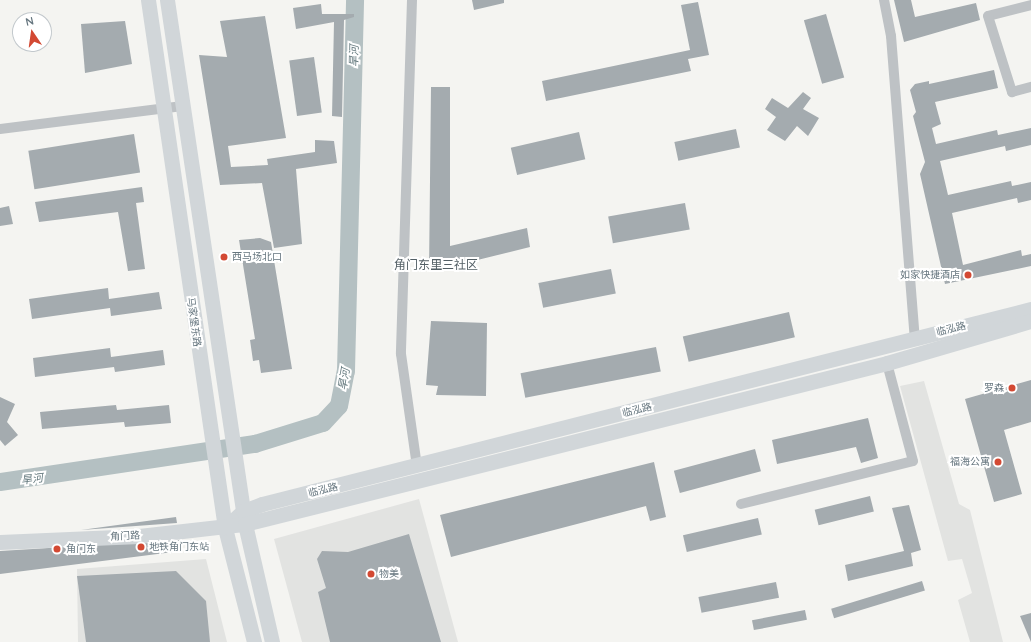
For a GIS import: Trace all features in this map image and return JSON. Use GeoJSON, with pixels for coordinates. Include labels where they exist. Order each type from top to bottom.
{"type":"FeatureCollection","features":[{"type":"Feature","properties":{"kind":"main road","name":"马家堡东路"},"geometry":{"type":"LineString","coordinates":[[148,0],[209,427],[225,528],[254,642]]}},
{"type":"Feature","properties":{"kind":"main road"},"geometry":{"type":"LineString","coordinates":[[167,0],[244,518],[272,642]]}},
{"type":"Feature","properties":{"kind":"main road","name":"临泓路"},"geometry":{"type":"LineString","coordinates":[[244,518],[417,466],[1031,309]]}},
{"type":"Feature","properties":{"kind":"main road","name":"临泓路"},"geometry":{"type":"LineString","coordinates":[[244,518],[888,363],[1031,321]]}},
{"type":"Feature","properties":{"kind":"main road","name":"角门路"},"geometry":{"type":"LineString","coordinates":[[0,542],[225,528],[244,518]]}},
{"type":"Feature","properties":{"kind":"street"},"geometry":{"type":"LineString","coordinates":[[412,0],[401,354],[417,466]]}},
{"type":"Feature","properties":{"kind":"street"},"geometry":{"type":"LineString","coordinates":[[884,0],[891,36],[914,338]]}},
{"type":"Feature","properties":{"kind":"street"},"geometry":{"type":"LineString","coordinates":[[1031,5],[988,16],[1012,92],[1031,87]]}},
{"type":"Feature","properties":{"kind":"street"},"geometry":{"type":"LineString","coordinates":[[0,129],[183,106]]}},
{"type":"Feature","properties":{"kind":"street"},"geometry":{"type":"LineString","coordinates":[[741,504],[913,461],[888,363]]}},
{"type":"Feature","properties":{"kind":"shaded area"},"geometry":{"type":"Polygon","coordinates":[[[924,381],[959,504],[970,510],[1003,642],[970,642],[958,600],[972,593],[962,559],[948,561],[900,386],[924,381]]]}},
{"type":"Feature","properties":{"kind":"shaded area"},"geometry":{"type":"Polygon","coordinates":[[[419,499],[458,642],[302,642],[274,539],[419,499]]]}},
{"type":"Feature","properties":{"kind":"shaded area"},"geometry":{"type":"Polygon","coordinates":[[[206,559],[227,642],[78,642],[77,569],[206,559]]]}},
{"type":"Feature","properties":{"kind":"building"},"geometry":{"type":"Polygon","coordinates":[[[472,0],[504,0],[504,3],[474,10],[472,0]]]}},
{"type":"Feature","properties":{"kind":"building"},"geometry":{"type":"Polygon","coordinates":[[[894,0],[911,0],[915,17],[976,3],[980,20],[904,42],[894,0]]]}},
{"type":"Feature","properties":{"kind":"building"},"geometry":{"type":"Polygon","coordinates":[[[698,2],[709,55],[688,59],[691,71],[546,101],[542,81],[690,50],[681,5],[698,2]]]}},
{"type":"Feature","properties":{"kind":"building"},"geometry":{"type":"Polygon","coordinates":[[[321,4],[322,14],[354,14],[354,17],[344,20],[342,117],[332,116],[334,22],[296,29],[293,8],[321,4]]]}},
{"type":"Feature","properties":{"kind":"building"},"geometry":{"type":"Polygon","coordinates":[[[826,14],[844,77],[822,84],[804,20],[826,14]]]}},
{"type":"Feature","properties":{"kind":"building"},"geometry":{"type":"Polygon","coordinates":[[[265,16],[286,138],[228,146],[231,167],[268,165],[267,159],[315,152],[315,140],[334,141],[337,163],[296,169],[302,244],[274,248],[262,183],[220,185],[199,55],[227,57],[220,21],[265,16]]]}},
{"type":"Feature","properties":{"kind":"building"},"geometry":{"type":"Polygon","coordinates":[[[125,21],[132,64],[85,73],[81,24],[125,21]]]}},
{"type":"Feature","properties":{"kind":"building"},"geometry":{"type":"Polygon","coordinates":[[[314,57],[322,112],[297,116],[289,60],[314,57]]]}},
{"type":"Feature","properties":{"kind":"building"},"geometry":{"type":"Polygon","coordinates":[[[994,70],[998,88],[935,102],[941,124],[932,128],[936,144],[997,130],[998,135],[1031,128],[1031,145],[1006,151],[1005,146],[940,161],[948,195],[1011,181],[1012,186],[1031,182],[1031,200],[1018,203],[1017,198],[952,213],[963,265],[1021,250],[1022,256],[1031,254],[1031,266],[945,284],[920,174],[925,162],[913,116],[916,112],[910,90],[915,84],[929,81],[929,84],[994,70]]]}},
{"type":"Feature","properties":{"kind":"building"},"geometry":{"type":"Polygon","coordinates":[[[431,87],[450,87],[450,246],[527,228],[530,247],[429,272],[431,87]]]}},
{"type":"Feature","properties":{"kind":"building"},"geometry":{"type":"Polygon","coordinates":[[[803,92],[811,98],[803,109],[819,118],[808,136],[797,126],[785,141],[767,130],[776,117],[765,109],[772,98],[788,108],[803,92]]]}},
{"type":"Feature","properties":{"kind":"building"},"geometry":{"type":"Polygon","coordinates":[[[736,129],[740,148],[678,161],[674,142],[736,129]]]}},
{"type":"Feature","properties":{"kind":"building"},"geometry":{"type":"Polygon","coordinates":[[[579,132],[585,159],[517,175],[511,148],[579,132]]]}},
{"type":"Feature","properties":{"kind":"building"},"geometry":{"type":"Polygon","coordinates":[[[134,134],[140,173],[34,189],[28,151],[134,134]]]}},
{"type":"Feature","properties":{"kind":"building"},"geometry":{"type":"Polygon","coordinates":[[[142,187],[144,202],[136,203],[145,269],[128,271],[118,212],[39,222],[35,202],[142,187]]]}},
{"type":"Feature","properties":{"kind":"building"},"geometry":{"type":"Polygon","coordinates":[[[685,203],[690,230],[613,243],[608,217],[685,203]]]}},
{"type":"Feature","properties":{"kind":"building"},"geometry":{"type":"Polygon","coordinates":[[[9,206],[13,224],[0,226],[0,208],[9,206]]]}},
{"type":"Feature","properties":{"kind":"building"},"geometry":{"type":"Polygon","coordinates":[[[260,238],[271,242],[292,369],[261,373],[259,360],[253,361],[250,340],[255,339],[239,240],[260,238]]]}},
{"type":"Feature","properties":{"kind":"building"},"geometry":{"type":"Polygon","coordinates":[[[611,269],[616,294],[543,308],[538,283],[611,269]]]}},
{"type":"Feature","properties":{"kind":"building"},"geometry":{"type":"Polygon","coordinates":[[[108,288],[109,299],[159,292],[162,309],[111,316],[110,308],[32,319],[29,299],[108,288]]]}},
{"type":"Feature","properties":{"kind":"building"},"geometry":{"type":"Polygon","coordinates":[[[789,312],[795,337],[689,362],[683,337],[789,312]]]}},
{"type":"Feature","properties":{"kind":"building"},"geometry":{"type":"Polygon","coordinates":[[[431,321],[487,323],[486,396],[436,395],[438,386],[426,385],[431,321]]]}},
{"type":"Feature","properties":{"kind":"building"},"geometry":{"type":"Polygon","coordinates":[[[656,347],[661,372],[525,398],[521,373],[656,347]]]}},
{"type":"Feature","properties":{"kind":"building"},"geometry":{"type":"Polygon","coordinates":[[[110,348],[111,357],[163,350],[165,365],[115,372],[114,367],[35,377],[33,358],[110,348]]]}},
{"type":"Feature","properties":{"kind":"building","name":"福海公寓"},"geometry":{"type":"Polygon","coordinates":[[[1031,380],[1031,422],[1004,430],[1022,494],[994,502],[965,399],[1031,380]]]}},
{"type":"Feature","properties":{"kind":"building"},"geometry":{"type":"Polygon","coordinates":[[[0,397],[15,404],[7,422],[18,435],[5,446],[0,440],[0,397]]]}},
{"type":"Feature","properties":{"kind":"building"},"geometry":{"type":"Polygon","coordinates":[[[116,405],[117,410],[169,405],[171,423],[125,427],[124,422],[42,429],[40,412],[116,405]]]}},
{"type":"Feature","properties":{"kind":"building"},"geometry":{"type":"Polygon","coordinates":[[[868,418],[878,458],[861,463],[856,447],[777,464],[772,440],[868,418]]]}},
{"type":"Feature","properties":{"kind":"building"},"geometry":{"type":"Polygon","coordinates":[[[755,449],[761,471],[680,493],[674,471],[755,449]]]}},
{"type":"Feature","properties":{"kind":"building"},"geometry":{"type":"Polygon","coordinates":[[[654,462],[666,517],[650,521],[646,506],[451,557],[440,515],[654,462]]]}},
{"type":"Feature","properties":{"kind":"building"},"geometry":{"type":"Polygon","coordinates":[[[870,496],[874,512],[819,525],[815,510],[870,496]]]}},
{"type":"Feature","properties":{"kind":"building"},"geometry":{"type":"Polygon","coordinates":[[[909,505],[921,550],[911,553],[913,566],[848,581],[845,565],[904,551],[892,508],[909,505]]]}},
{"type":"Feature","properties":{"kind":"building"},"geometry":{"type":"Polygon","coordinates":[[[176,517],[177,523],[81,530],[176,517]]]}},
{"type":"Feature","properties":{"kind":"building"},"geometry":{"type":"Polygon","coordinates":[[[758,518],[762,535],[687,552],[683,535],[758,518]]]}},
{"type":"Feature","properties":{"kind":"building","name":"物美"},"geometry":{"type":"Polygon","coordinates":[[[409,534],[441,642],[330,642],[318,592],[326,588],[317,559],[322,551],[348,552],[409,534]]]}},
{"type":"Feature","properties":{"kind":"building"},"geometry":{"type":"Polygon","coordinates":[[[179,540],[181,551],[0,574],[0,551],[179,540]]]}},
{"type":"Feature","properties":{"kind":"building"},"geometry":{"type":"Polygon","coordinates":[[[176,571],[206,601],[210,642],[86,642],[77,576],[176,571]]]}},
{"type":"Feature","properties":{"kind":"building"},"geometry":{"type":"Polygon","coordinates":[[[922,581],[925,591],[834,618],[831,609],[922,581]]]}},
{"type":"Feature","properties":{"kind":"building"},"geometry":{"type":"Polygon","coordinates":[[[776,582],[779,598],[702,613],[698,597],[776,582]]]}},
{"type":"Feature","properties":{"kind":"building"},"geometry":{"type":"Polygon","coordinates":[[[805,610],[807,620],[754,630],[752,620],[805,610]]]}},
{"type":"Feature","properties":{"kind":"building"},"geometry":{"type":"Polygon","coordinates":[[[1031,613],[1031,642],[1020,616],[1031,613]]]}},
{"type":"Feature","properties":{"kind":"waterway","name":"旱河"},"geometry":{"type":"LineString","coordinates":[[0,482],[255,444],[323,423],[339,406],[346,371],[355,0]]}},
{"type":"Feature","properties":{"kind":"place","name":"西马场北口"},"geometry":{"type":"Point","coordinates":[224,257]}},
{"type":"Feature","properties":{"kind":"place","name":"如家快捷酒店"},"geometry":{"type":"Point","coordinates":[968,275]}},
{"type":"Feature","properties":{"kind":"place","name":"罗森"},"geometry":{"type":"Point","coordinates":[1012,388]}},
{"type":"Feature","properties":{"kind":"place","name":"福海公寓"},"geometry":{"type":"Point","coordinates":[998,462]}},
{"type":"Feature","properties":{"kind":"place","name":"地铁角门东站"},"geometry":{"type":"Point","coordinates":[141,547]}},
{"type":"Feature","properties":{"kind":"place","name":"角门东"},"geometry":{"type":"Point","coordinates":[57,549]}},
{"type":"Feature","properties":{"kind":"place","name":"物美"},"geometry":{"type":"Point","coordinates":[371,574]}},
{"type":"Feature","properties":{"kind":"district","name":"角门东里三社区"},"geometry":{"type":"Point","coordinates":[436,265]}}]}
